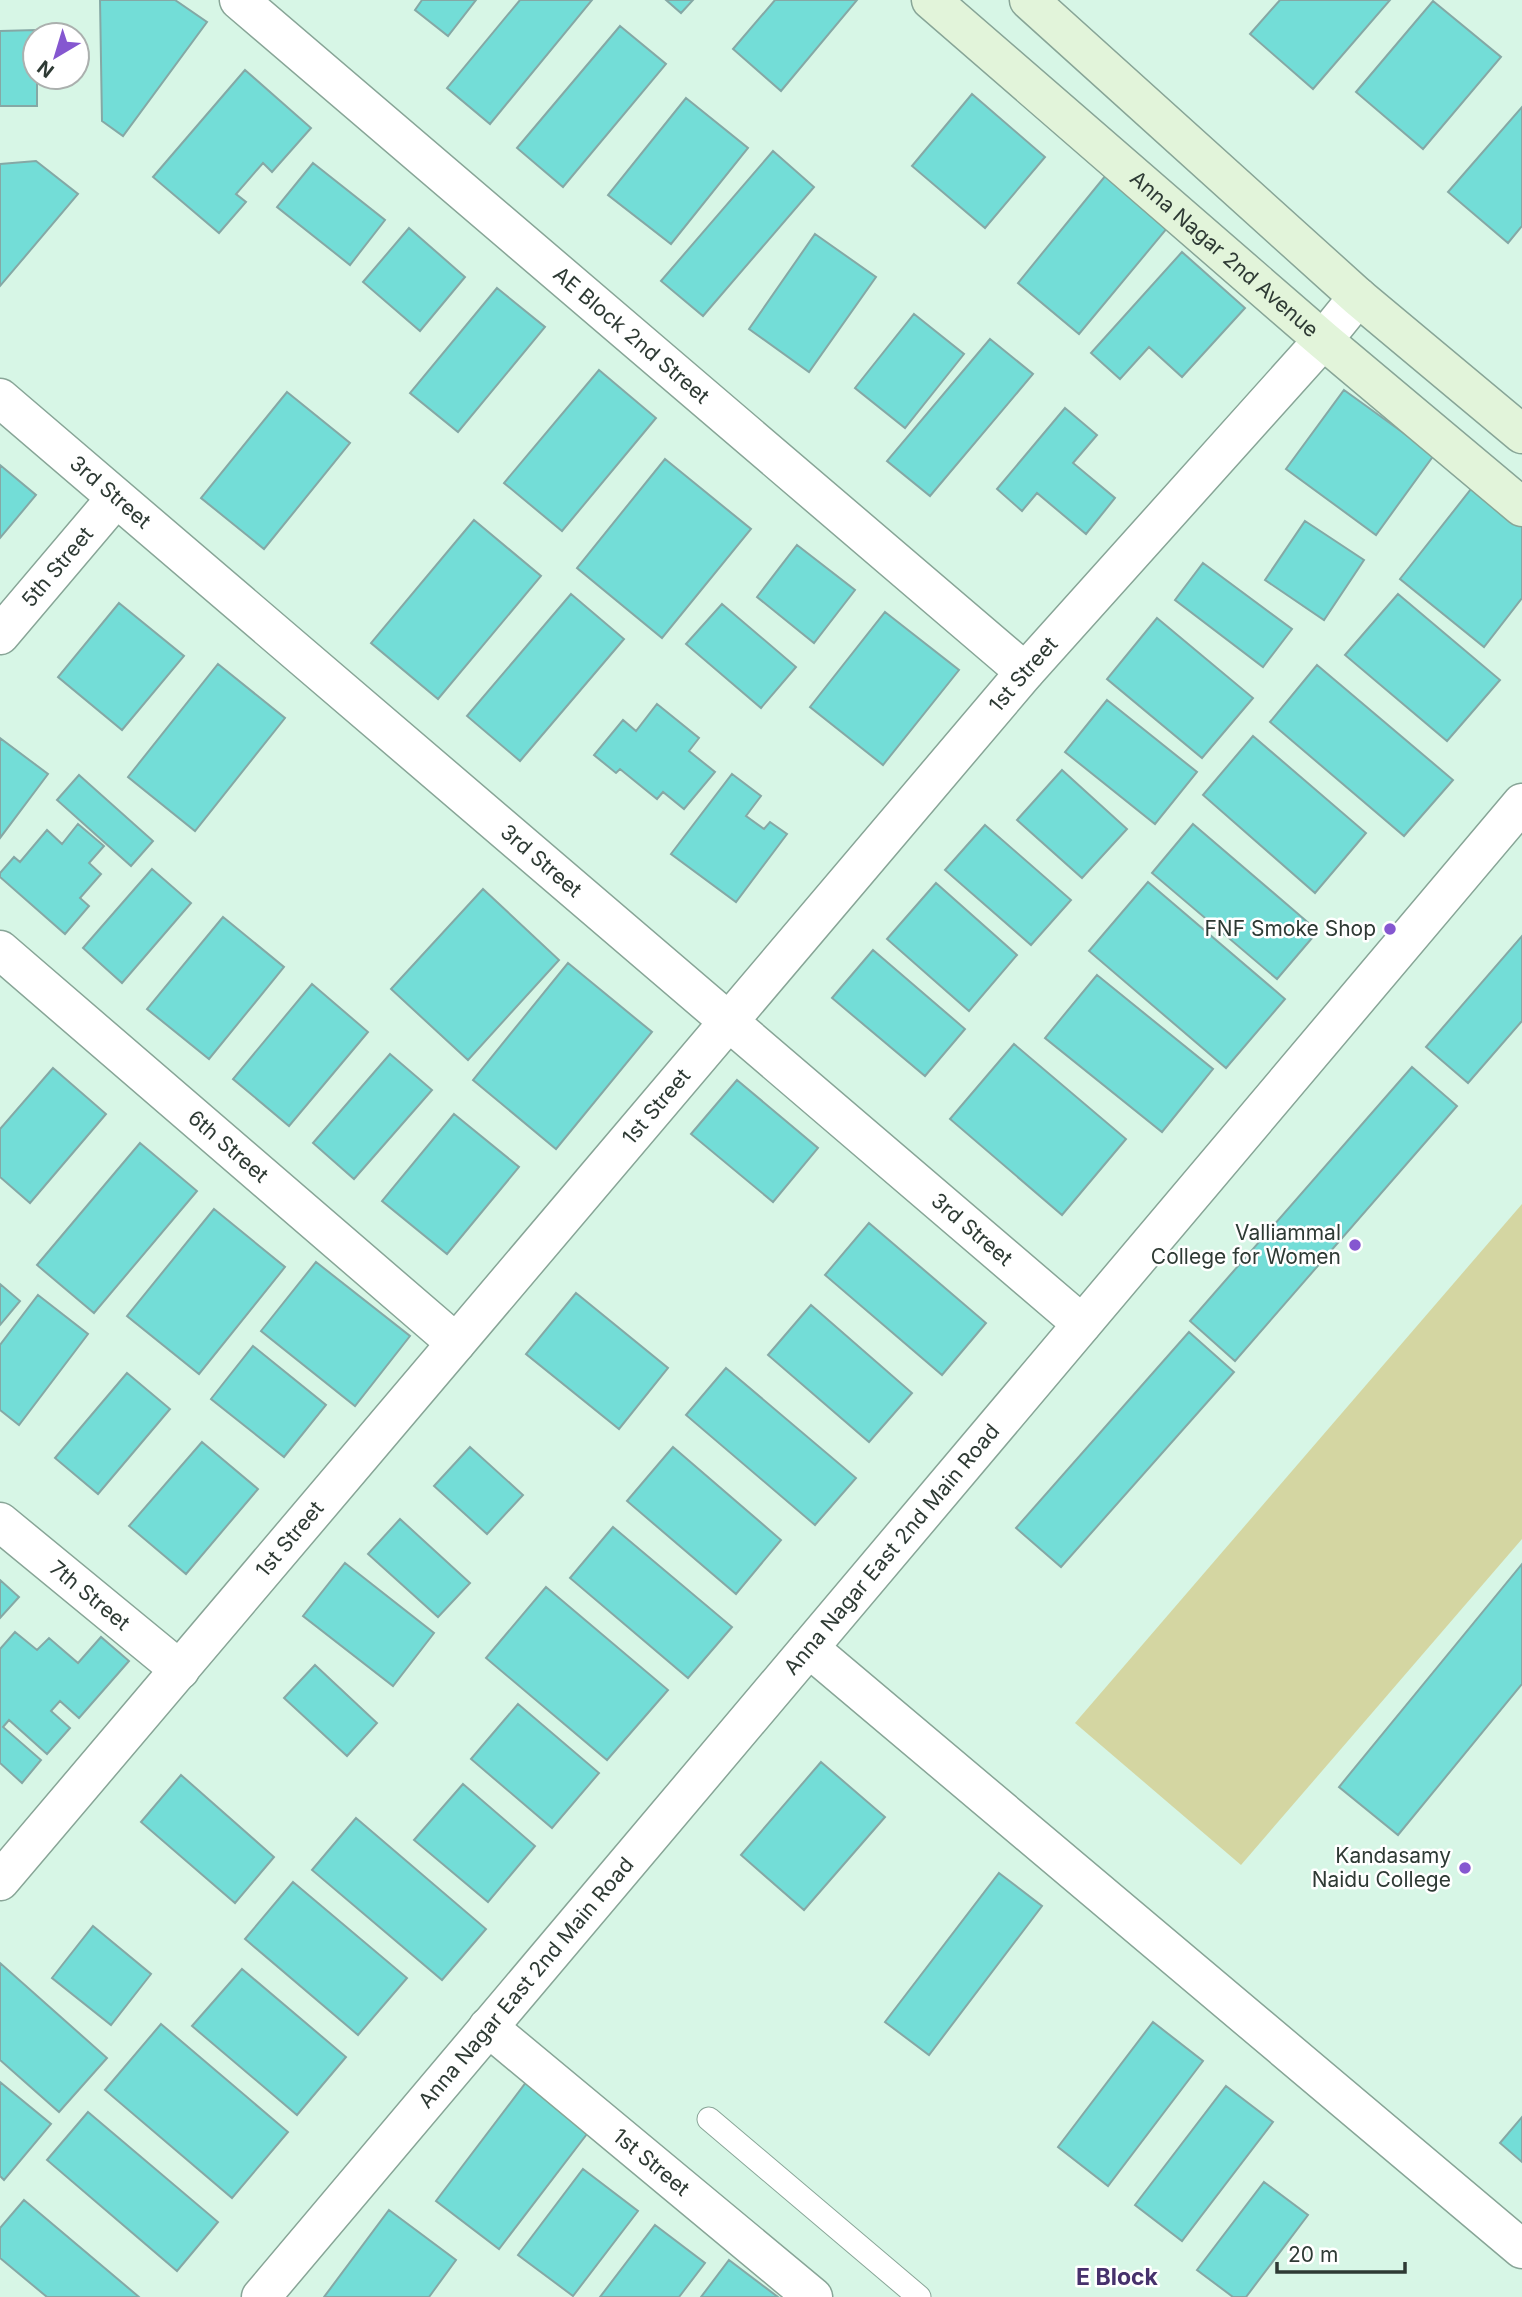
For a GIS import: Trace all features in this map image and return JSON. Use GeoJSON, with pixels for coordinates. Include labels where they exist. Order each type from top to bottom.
{"type":"FeatureCollection","features":[{"type":"Feature","properties":{"kind":"main road","name":"Anna Nagar 2nd Avenue"},"geometry":{"type":"LineString","coordinates":[[931,0],[1323,340],[1522,507]]}},
{"type":"Feature","properties":{"kind":"main road"},"geometry":{"type":"LineString","coordinates":[[1028,0],[1358,297],[1522,434]]}},
{"type":"Feature","properties":{"kind":"street","name":"AE Block 2nd Street"},"geometry":{"type":"LineString","coordinates":[[239,0],[1025,673]]}},
{"type":"Feature","properties":{"kind":"street","name":"1st Street"},"geometry":{"type":"LineString","coordinates":[[0,1881],[1025,673],[1323,340],[1358,297]]}},
{"type":"Feature","properties":{"kind":"street","name":"3rd Street"},"geometry":{"type":"LineString","coordinates":[[0,398],[1082,1324]]}},
{"type":"Feature","properties":{"kind":"street","name":"5th Street"},"geometry":{"type":"LineString","coordinates":[[0,635],[116,498]]}},
{"type":"Feature","properties":{"kind":"street","name":"Anna Nagar East 2nd Main Road"},"geometry":{"type":"LineString","coordinates":[[261,2297],[1522,803]]}},
{"type":"Feature","properties":{"kind":"street","name":"6th Street"},"geometry":{"type":"LineString","coordinates":[[0,950],[456,1343]]}},
{"type":"Feature","properties":{"kind":"street","name":"7th Street"},"geometry":{"type":"LineString","coordinates":[[0,1522],[180,1670]]}},
{"type":"Feature","properties":{"kind":"street"},"geometry":{"type":"LineString","coordinates":[[809,1648],[1522,2249]]}},
{"type":"Feature","properties":{"kind":"street","name":"1st Street"},"geometry":{"type":"LineString","coordinates":[[488,2027],[813,2297]]}},
{"type":"Feature","properties":{"kind":"lane"},"geometry":{"type":"LineString","coordinates":[[709,2119],[919,2297]]}},
{"type":"Feature","properties":{"kind":"green space"},"geometry":{"type":"Polygon","coordinates":[[[1522,1204],[1522,1539],[1241,1865],[1075,1723],[1522,1204]]]}},
{"type":"Feature","properties":{"kind":"building"},"geometry":{"type":"Polygon","coordinates":[[[100,0],[175,0],[207,22],[123,136],[102,121],[100,0]]]}},
{"type":"Feature","properties":{"kind":"building"},"geometry":{"type":"Polygon","coordinates":[[[422,0],[476,0],[448,36],[415,10],[422,0]]]}},
{"type":"Feature","properties":{"kind":"building"},"geometry":{"type":"Polygon","coordinates":[[[520,0],[592,0],[490,124],[447,88],[520,0]]]}},
{"type":"Feature","properties":{"kind":"building"},"geometry":{"type":"Polygon","coordinates":[[[666,0],[693,0],[681,13],[666,0]]]}},
{"type":"Feature","properties":{"kind":"building"},"geometry":{"type":"Polygon","coordinates":[[[775,0],[857,0],[781,91],[733,49],[775,0]]]}},
{"type":"Feature","properties":{"kind":"building"},"geometry":{"type":"Polygon","coordinates":[[[1280,0],[1390,0],[1313,89],[1250,34],[1280,0]]]}},
{"type":"Feature","properties":{"kind":"building"},"geometry":{"type":"Polygon","coordinates":[[[1433,1],[1501,57],[1423,149],[1356,92],[1433,1]]]}},
{"type":"Feature","properties":{"kind":"building"},"geometry":{"type":"Polygon","coordinates":[[[620,26],[666,64],[563,187],[517,148],[620,26]]]}},
{"type":"Feature","properties":{"kind":"building"},"geometry":{"type":"Polygon","coordinates":[[[21,30],[21,91],[37,91],[37,106],[0,106],[0,31],[21,30]]]}},
{"type":"Feature","properties":{"kind":"building"},"geometry":{"type":"Polygon","coordinates":[[[245,70],[311,128],[272,172],[263,163],[236,194],[246,202],[219,233],[153,177],[245,70]]]}},
{"type":"Feature","properties":{"kind":"building"},"geometry":{"type":"Polygon","coordinates":[[[972,94],[1045,157],[985,228],[912,166],[972,94]]]}},
{"type":"Feature","properties":{"kind":"building"},"geometry":{"type":"Polygon","coordinates":[[[686,98],[748,148],[671,244],[608,195],[686,98]]]}},
{"type":"Feature","properties":{"kind":"building"},"geometry":{"type":"Polygon","coordinates":[[[1522,107],[1522,226],[1508,243],[1448,192],[1522,107]]]}},
{"type":"Feature","properties":{"kind":"building"},"geometry":{"type":"Polygon","coordinates":[[[773,151],[814,187],[703,316],[661,281],[773,151]]]}},
{"type":"Feature","properties":{"kind":"building"},"geometry":{"type":"Polygon","coordinates":[[[36,161],[78,194],[0,286],[0,164],[36,161]]]}},
{"type":"Feature","properties":{"kind":"building"},"geometry":{"type":"Polygon","coordinates":[[[313,163],[385,220],[350,265],[277,207],[313,163]]]}},
{"type":"Feature","properties":{"kind":"building"},"geometry":{"type":"Polygon","coordinates":[[[1115,164],[1178,215],[1079,334],[1018,283],[1115,164]]]}},
{"type":"Feature","properties":{"kind":"building"},"geometry":{"type":"Polygon","coordinates":[[[409,228],[465,277],[420,331],[363,282],[409,228]]]}},
{"type":"Feature","properties":{"kind":"building"},"geometry":{"type":"Polygon","coordinates":[[[815,234],[876,277],[809,372],[749,329],[815,234]]]}},
{"type":"Feature","properties":{"kind":"building"},"geometry":{"type":"Polygon","coordinates":[[[1182,252],[1245,308],[1182,377],[1149,347],[1120,379],[1091,353],[1182,252]]]}},
{"type":"Feature","properties":{"kind":"building"},"geometry":{"type":"Polygon","coordinates":[[[497,288],[545,327],[458,432],[410,393],[497,288]]]}},
{"type":"Feature","properties":{"kind":"building"},"geometry":{"type":"Polygon","coordinates":[[[914,314],[964,354],[905,428],[855,388],[914,314]]]}},
{"type":"Feature","properties":{"kind":"building"},"geometry":{"type":"Polygon","coordinates":[[[990,339],[1033,374],[930,496],[887,461],[990,339]]]}},
{"type":"Feature","properties":{"kind":"building"},"geometry":{"type":"Polygon","coordinates":[[[599,370],[656,418],[562,531],[504,483],[599,370]]]}},
{"type":"Feature","properties":{"kind":"building"},"geometry":{"type":"Polygon","coordinates":[[[1344,390],[1434,455],[1376,535],[1286,469],[1344,390]]]}},
{"type":"Feature","properties":{"kind":"building"},"geometry":{"type":"Polygon","coordinates":[[[287,392],[350,443],[264,549],[201,498],[287,392]]]}},
{"type":"Feature","properties":{"kind":"building"},"geometry":{"type":"Polygon","coordinates":[[[1065,408],[1097,435],[1073,463],[1115,498],[1086,534],[1037,493],[1022,511],[997,489],[1065,408]]]}},
{"type":"Feature","properties":{"kind":"building"},"geometry":{"type":"Polygon","coordinates":[[[665,459],[751,529],[662,638],[577,568],[665,459]]]}},
{"type":"Feature","properties":{"kind":"building"},"geometry":{"type":"Polygon","coordinates":[[[0,465],[36,495],[0,538],[0,465]]]}},
{"type":"Feature","properties":{"kind":"building"},"geometry":{"type":"Polygon","coordinates":[[[1475,484],[1522,521],[1522,598],[1484,647],[1400,579],[1475,484]]]}},
{"type":"Feature","properties":{"kind":"building"},"geometry":{"type":"Polygon","coordinates":[[[474,520],[541,576],[438,699],[371,643],[474,520]]]}},
{"type":"Feature","properties":{"kind":"building"},"geometry":{"type":"Polygon","coordinates":[[[1305,521],[1364,560],[1324,620],[1265,580],[1305,521]]]}},
{"type":"Feature","properties":{"kind":"building"},"geometry":{"type":"Polygon","coordinates":[[[797,545],[855,590],[814,643],[757,597],[797,545]]]}},
{"type":"Feature","properties":{"kind":"building"},"geometry":{"type":"Polygon","coordinates":[[[1203,563],[1292,629],[1263,667],[1175,600],[1203,563]]]}},
{"type":"Feature","properties":{"kind":"building"},"geometry":{"type":"Polygon","coordinates":[[[571,594],[624,639],[520,761],[467,716],[571,594]]]}},
{"type":"Feature","properties":{"kind":"building"},"geometry":{"type":"Polygon","coordinates":[[[1398,594],[1500,680],[1447,741],[1345,655],[1398,594]]]}},
{"type":"Feature","properties":{"kind":"building"},"geometry":{"type":"Polygon","coordinates":[[[119,603],[184,656],[122,730],[58,677],[119,603]]]}},
{"type":"Feature","properties":{"kind":"building"},"geometry":{"type":"Polygon","coordinates":[[[722,604],[796,667],[761,708],[686,644],[722,604]]]}},
{"type":"Feature","properties":{"kind":"building"},"geometry":{"type":"Polygon","coordinates":[[[885,612],[959,670],[883,765],[810,707],[885,612]]]}},
{"type":"Feature","properties":{"kind":"building"},"geometry":{"type":"Polygon","coordinates":[[[1157,618],[1253,698],[1202,758],[1107,679],[1157,618]]]}},
{"type":"Feature","properties":{"kind":"building"},"geometry":{"type":"Polygon","coordinates":[[[218,664],[285,718],[195,831],[128,777],[218,664]]]}},
{"type":"Feature","properties":{"kind":"building"},"geometry":{"type":"Polygon","coordinates":[[[1317,665],[1453,780],[1404,836],[1270,722],[1317,665]]]}},
{"type":"Feature","properties":{"kind":"building"},"geometry":{"type":"Polygon","coordinates":[[[1107,700],[1197,772],[1155,824],[1065,752],[1107,700]]]}},
{"type":"Feature","properties":{"kind":"building"},"geometry":{"type":"Polygon","coordinates":[[[657,704],[699,738],[689,751],[715,772],[684,809],[663,792],[657,799],[620,769],[616,773],[594,755],[623,720],[636,731],[657,704]]]}},
{"type":"Feature","properties":{"kind":"building"},"geometry":{"type":"Polygon","coordinates":[[[1253,736],[1366,833],[1315,893],[1203,795],[1253,736]]]}},
{"type":"Feature","properties":{"kind":"building"},"geometry":{"type":"Polygon","coordinates":[[[0,738],[48,774],[0,838],[0,738]]]}},
{"type":"Feature","properties":{"kind":"building"},"geometry":{"type":"Polygon","coordinates":[[[1062,770],[1127,829],[1082,878],[1017,820],[1062,770]]]}},
{"type":"Feature","properties":{"kind":"building"},"geometry":{"type":"Polygon","coordinates":[[[732,774],[761,796],[746,816],[764,829],[770,822],[787,834],[736,902],[671,854],[732,774]]]}},
{"type":"Feature","properties":{"kind":"building"},"geometry":{"type":"Polygon","coordinates":[[[79,775],[153,841],[131,866],[57,800],[79,775]]]}},
{"type":"Feature","properties":{"kind":"building"},"geometry":{"type":"Polygon","coordinates":[[[78,824],[104,846],[89,863],[101,874],[80,898],[89,906],[65,934],[0,877],[0,873],[14,857],[20,862],[47,830],[62,844],[78,824]]]}},
{"type":"Feature","properties":{"kind":"building"},"geometry":{"type":"Polygon","coordinates":[[[1193,824],[1318,931],[1277,979],[1152,873],[1193,824]]]}},
{"type":"Feature","properties":{"kind":"building"},"geometry":{"type":"Polygon","coordinates":[[[985,825],[1071,900],[1031,945],[945,870],[985,825]]]}},
{"type":"Feature","properties":{"kind":"building"},"geometry":{"type":"Polygon","coordinates":[[[152,869],[191,903],[122,983],[83,948],[152,869]]]}},
{"type":"Feature","properties":{"kind":"building"},"geometry":{"type":"Polygon","coordinates":[[[1148,882],[1285,999],[1226,1068],[1089,951],[1148,882]]]}},
{"type":"Feature","properties":{"kind":"building"},"geometry":{"type":"Polygon","coordinates":[[[936,883],[1017,955],[969,1011],[887,939],[936,883]]]}},
{"type":"Feature","properties":{"kind":"building"},"geometry":{"type":"Polygon","coordinates":[[[483,889],[559,960],[468,1060],[391,989],[483,889]]]}},
{"type":"Feature","properties":{"kind":"building"},"geometry":{"type":"Polygon","coordinates":[[[223,917],[284,967],[209,1059],[147,1009],[223,917]]]}},
{"type":"Feature","properties":{"kind":"building"},"geometry":{"type":"Polygon","coordinates":[[[1522,936],[1522,1021],[1468,1083],[1426,1047],[1522,936]]]}},
{"type":"Feature","properties":{"kind":"building"},"geometry":{"type":"Polygon","coordinates":[[[873,950],[965,1029],[925,1076],[832,998],[873,950]]]}},
{"type":"Feature","properties":{"kind":"building"},"geometry":{"type":"Polygon","coordinates":[[[568,963],[652,1032],[556,1149],[473,1080],[568,963]]]}},
{"type":"Feature","properties":{"kind":"building"},"geometry":{"type":"Polygon","coordinates":[[[1097,975],[1213,1069],[1162,1132],[1045,1038],[1097,975]]]}},
{"type":"Feature","properties":{"kind":"building"},"geometry":{"type":"Polygon","coordinates":[[[312,984],[368,1032],[289,1126],[233,1079],[312,984]]]}},
{"type":"Feature","properties":{"kind":"building"},"geometry":{"type":"Polygon","coordinates":[[[1014,1044],[1126,1139],[1062,1215],[950,1119],[1014,1044]]]}},
{"type":"Feature","properties":{"kind":"building"},"geometry":{"type":"Polygon","coordinates":[[[390,1054],[432,1090],[354,1179],[313,1143],[390,1054]]]}},
{"type":"Feature","properties":{"kind":"building"},"geometry":{"type":"Polygon","coordinates":[[[1412,1067],[1457,1106],[1235,1361],[1190,1321],[1412,1067]]]}},
{"type":"Feature","properties":{"kind":"building"},"geometry":{"type":"Polygon","coordinates":[[[53,1068],[106,1114],[30,1203],[0,1177],[0,1129],[53,1068]]]}},
{"type":"Feature","properties":{"kind":"building"},"geometry":{"type":"Polygon","coordinates":[[[737,1080],[818,1148],[773,1202],[691,1134],[737,1080]]]}},
{"type":"Feature","properties":{"kind":"building"},"geometry":{"type":"Polygon","coordinates":[[[454,1114],[519,1167],[447,1254],[382,1201],[454,1114]]]}},
{"type":"Feature","properties":{"kind":"building"},"geometry":{"type":"Polygon","coordinates":[[[140,1143],[197,1191],[94,1313],[37,1265],[140,1143]]]}},
{"type":"Feature","properties":{"kind":"building"},"geometry":{"type":"Polygon","coordinates":[[[214,1209],[285,1267],[199,1374],[127,1316],[214,1209]]]}},
{"type":"Feature","properties":{"kind":"building"},"geometry":{"type":"Polygon","coordinates":[[[869,1223],[986,1323],[942,1375],[825,1275],[869,1223]]]}},
{"type":"Feature","properties":{"kind":"building"},"geometry":{"type":"Polygon","coordinates":[[[316,1262],[410,1336],[355,1406],[261,1331],[316,1262]]]}},
{"type":"Feature","properties":{"kind":"building"},"geometry":{"type":"Polygon","coordinates":[[[0,1284],[20,1301],[0,1325],[0,1284]]]}},
{"type":"Feature","properties":{"kind":"building"},"geometry":{"type":"Polygon","coordinates":[[[576,1293],[668,1368],[619,1429],[526,1354],[576,1293]]]}},
{"type":"Feature","properties":{"kind":"building"},"geometry":{"type":"Polygon","coordinates":[[[38,1295],[88,1334],[19,1425],[0,1410],[0,1345],[38,1295]]]}},
{"type":"Feature","properties":{"kind":"building"},"geometry":{"type":"Polygon","coordinates":[[[811,1305],[912,1393],[869,1442],[768,1355],[811,1305]]]}},
{"type":"Feature","properties":{"kind":"building"},"geometry":{"type":"Polygon","coordinates":[[[1189,1332],[1234,1372],[1061,1567],[1016,1528],[1189,1332]]]}},
{"type":"Feature","properties":{"kind":"building"},"geometry":{"type":"Polygon","coordinates":[[[253,1346],[326,1405],[284,1457],[211,1399],[253,1346]]]}},
{"type":"Feature","properties":{"kind":"building"},"geometry":{"type":"Polygon","coordinates":[[[726,1368],[856,1478],[815,1525],[686,1415],[726,1368]]]}},
{"type":"Feature","properties":{"kind":"building"},"geometry":{"type":"Polygon","coordinates":[[[127,1373],[170,1409],[98,1494],[55,1458],[127,1373]]]}},
{"type":"Feature","properties":{"kind":"building"},"geometry":{"type":"Polygon","coordinates":[[[202,1442],[258,1489],[186,1574],[129,1526],[202,1442]]]}},
{"type":"Feature","properties":{"kind":"building"},"geometry":{"type":"Polygon","coordinates":[[[470,1447],[523,1495],[487,1534],[434,1486],[470,1447]]]}},
{"type":"Feature","properties":{"kind":"building"},"geometry":{"type":"Polygon","coordinates":[[[673,1447],[781,1540],[736,1594],[627,1501],[673,1447]]]}},
{"type":"Feature","properties":{"kind":"building"},"geometry":{"type":"Polygon","coordinates":[[[400,1519],[470,1583],[438,1617],[368,1554],[400,1519]]]}},
{"type":"Feature","properties":{"kind":"building"},"geometry":{"type":"Polygon","coordinates":[[[613,1527],[732,1627],[688,1678],[570,1578],[613,1527]]]}},
{"type":"Feature","properties":{"kind":"building"},"geometry":{"type":"Polygon","coordinates":[[[345,1563],[434,1633],[393,1686],[303,1616],[345,1563]]]}},
{"type":"Feature","properties":{"kind":"building"},"geometry":{"type":"Polygon","coordinates":[[[1522,1564],[1522,1684],[1398,1835],[1339,1787],[1522,1564]]]}},
{"type":"Feature","properties":{"kind":"building"},"geometry":{"type":"Polygon","coordinates":[[[0,1580],[19,1597],[0,1618],[0,1580]]]}},
{"type":"Feature","properties":{"kind":"building"},"geometry":{"type":"Polygon","coordinates":[[[546,1587],[668,1690],[607,1760],[486,1658],[546,1587]]]}},
{"type":"Feature","properties":{"kind":"building"},"geometry":{"type":"Polygon","coordinates":[[[15,1632],[37,1650],[49,1638],[78,1663],[101,1637],[129,1661],[79,1718],[60,1701],[51,1711],[70,1728],[47,1754],[9,1720],[3,1727],[41,1760],[22,1783],[0,1763],[0,1649],[15,1632]]]}},
{"type":"Feature","properties":{"kind":"building"},"geometry":{"type":"Polygon","coordinates":[[[315,1665],[377,1723],[347,1756],[284,1698],[315,1665]]]}},
{"type":"Feature","properties":{"kind":"building"},"geometry":{"type":"Polygon","coordinates":[[[518,1704],[599,1773],[552,1828],[471,1759],[518,1704]]]}},
{"type":"Feature","properties":{"kind":"building"},"geometry":{"type":"Polygon","coordinates":[[[821,1762],[885,1817],[804,1910],[741,1855],[821,1762]]]}},
{"type":"Feature","properties":{"kind":"building"},"geometry":{"type":"Polygon","coordinates":[[[181,1775],[274,1857],[235,1903],[141,1822],[181,1775]]]}},
{"type":"Feature","properties":{"kind":"building"},"geometry":{"type":"Polygon","coordinates":[[[463,1784],[535,1846],[488,1902],[414,1840],[463,1784]]]}},
{"type":"Feature","properties":{"kind":"building"},"geometry":{"type":"Polygon","coordinates":[[[356,1818],[486,1929],[442,1980],[312,1870],[356,1818]]]}},
{"type":"Feature","properties":{"kind":"building"},"geometry":{"type":"Polygon","coordinates":[[[999,1873],[1042,1906],[929,2055],[885,2022],[999,1873]]]}},
{"type":"Feature","properties":{"kind":"building"},"geometry":{"type":"Polygon","coordinates":[[[293,1882],[407,1978],[358,2035],[245,1939],[293,1882]]]}},
{"type":"Feature","properties":{"kind":"building"},"geometry":{"type":"Polygon","coordinates":[[[93,1926],[151,1974],[111,2025],[52,1978],[93,1926]]]}},
{"type":"Feature","properties":{"kind":"building"},"geometry":{"type":"Polygon","coordinates":[[[0,1963],[107,2058],[59,2112],[0,2060],[0,1963]]]}},
{"type":"Feature","properties":{"kind":"building"},"geometry":{"type":"Polygon","coordinates":[[[242,1969],[346,2057],[297,2115],[192,2026],[242,1969]]]}},
{"type":"Feature","properties":{"kind":"building"},"geometry":{"type":"Polygon","coordinates":[[[1153,2022],[1203,2061],[1108,2186],[1058,2147],[1153,2022]]]}},
{"type":"Feature","properties":{"kind":"building"},"geometry":{"type":"Polygon","coordinates":[[[161,2024],[288,2132],[232,2198],[105,2090],[161,2024]]]}},
{"type":"Feature","properties":{"kind":"building"},"geometry":{"type":"Polygon","coordinates":[[[527,2081],[590,2130],[499,2249],[436,2201],[527,2081]]]}},
{"type":"Feature","properties":{"kind":"building"},"geometry":{"type":"Polygon","coordinates":[[[0,2082],[51,2124],[4,2180],[0,2176],[0,2082]]]}},
{"type":"Feature","properties":{"kind":"building"},"geometry":{"type":"Polygon","coordinates":[[[1226,2086],[1273,2122],[1182,2241],[1135,2205],[1226,2086]]]}},
{"type":"Feature","properties":{"kind":"building"},"geometry":{"type":"Polygon","coordinates":[[[88,2112],[218,2222],[177,2271],[47,2160],[88,2112]]]}},
{"type":"Feature","properties":{"kind":"building"},"geometry":{"type":"Polygon","coordinates":[[[1522,2117],[1522,2162],[1500,2143],[1522,2117]]]}},
{"type":"Feature","properties":{"kind":"building"},"geometry":{"type":"Polygon","coordinates":[[[583,2169],[638,2211],[573,2296],[518,2255],[583,2169]]]}},
{"type":"Feature","properties":{"kind":"building"},"geometry":{"type":"Polygon","coordinates":[[[1264,2182],[1308,2215],[1246,2297],[1233,2297],[1197,2270],[1264,2182]]]}},
{"type":"Feature","properties":{"kind":"building"},"geometry":{"type":"Polygon","coordinates":[[[24,2200],[139,2297],[47,2297],[0,2258],[0,2228],[24,2200]]]}},
{"type":"Feature","properties":{"kind":"building"},"geometry":{"type":"Polygon","coordinates":[[[389,2210],[456,2260],[429,2297],[324,2297],[389,2210]]]}},
{"type":"Feature","properties":{"kind":"building"},"geometry":{"type":"Polygon","coordinates":[[[655,2225],[705,2263],[679,2297],[600,2297],[655,2225]]]}},
{"type":"Feature","properties":{"kind":"building"},"geometry":{"type":"Polygon","coordinates":[[[729,2260],[778,2297],[701,2297],[729,2260]]]}},
{"type":"Feature","properties":{"kind":"place","name":"FNF Smoke Shop"},"geometry":{"type":"Point","coordinates":[1390,929]}},
{"type":"Feature","properties":{"kind":"place","name":"Valliammal College for Women"},"geometry":{"type":"Point","coordinates":[1355,1245]}},
{"type":"Feature","properties":{"kind":"place","name":"Kandasamy Naidu College"},"geometry":{"type":"Point","coordinates":[1465,1868]}},
{"type":"Feature","properties":{"kind":"district","name":"E Block"},"geometry":{"type":"Point","coordinates":[1117,2277]}}]}
